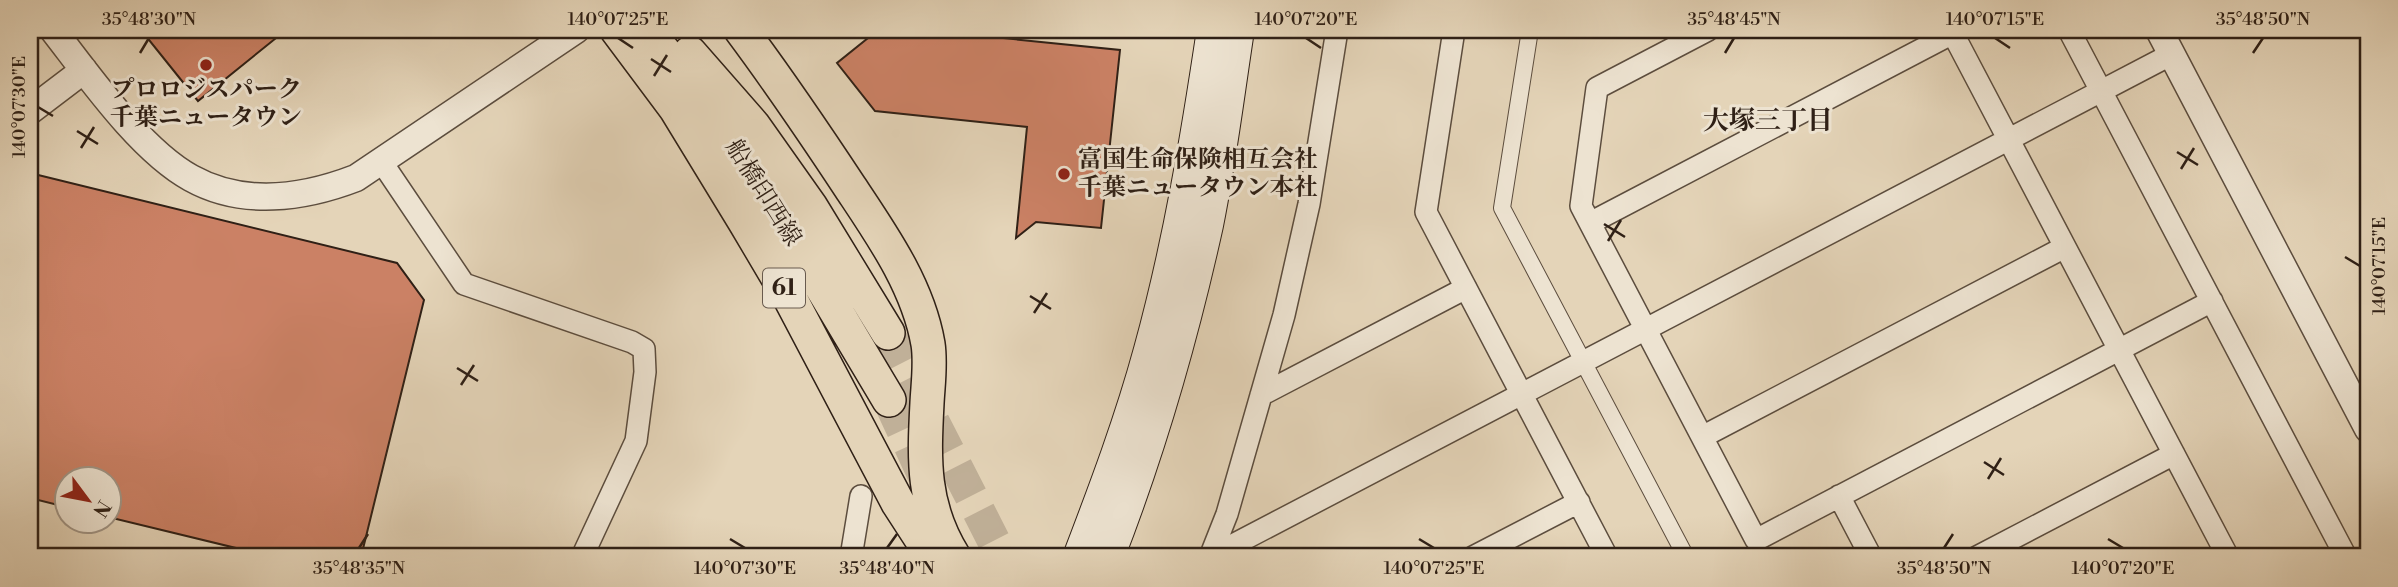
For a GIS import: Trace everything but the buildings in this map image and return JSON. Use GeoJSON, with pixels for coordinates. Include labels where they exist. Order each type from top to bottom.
{"type":"FeatureCollection","features":[{"type":"Feature","properties":{"kind":"main road","name":"61"},"geometry":{"type":"LineString","coordinates":[[617,30],[676,108],[745,222],[790,298],[898,503],[933,557]]}},
{"type":"Feature","properties":{"kind":"main road","name":"船橋印西線"},"geometry":{"type":"LineString","coordinates":[[647,30],[716,119],[799,249],[889,400]]}},
{"type":"Feature","properties":{"kind":"main road","name":"船橋印西線"},"geometry":{"type":"LineString","coordinates":[[670,30],[753,125],[811,207],[888,333]]}},
{"type":"Feature","properties":{"kind":"main road"},"geometry":{"type":"LineString","coordinates":[[741,30],[800,111],[890,248],[909,288],[928,345],[925,482],[935,517],[954,557]]}},
{"type":"Feature","properties":{"kind":"main road"},"geometry":{"type":"LineString","coordinates":[[1077,557],[1109,475],[1149,352],[1183,201],[1212,30]]}},
{"type":"Feature","properties":{"kind":"main road"},"geometry":{"type":"LineString","coordinates":[[1109,557],[1152,441],[1184,325],[1208,223],[1239,30]]}},
{"type":"Feature","properties":{"kind":"street"},"geometry":{"type":"LineString","coordinates":[[53,30],[150,148],[191,179],[234,194],[283,197],[324,190],[356,178],[576,30]]}},
{"type":"Feature","properties":{"kind":"street"},"geometry":{"type":"LineString","coordinates":[[1210,557],[1227,514],[1284,315],[1309,204],[1336,30]]}},
{"type":"Feature","properties":{"kind":"street"},"geometry":{"type":"LineString","coordinates":[[1454,30],[1426,212],[1607,557]]}},
{"type":"Feature","properties":{"kind":"street"},"geometry":{"type":"LineString","coordinates":[[1530,30],[1502,208],[1578,352]]}},
{"type":"Feature","properties":{"kind":"street"},"geometry":{"type":"LineString","coordinates":[[1708,30],[1597,88],[1581,206],[1760,548],[1839,496],[2212,301]]}},
{"type":"Feature","properties":{"kind":"street"},"geometry":{"type":"LineString","coordinates":[[2069,30],[2346,557]]}},
{"type":"Feature","properties":{"kind":"street"},"geometry":{"type":"LineString","coordinates":[[2159,30],[2368,429]]}},
{"type":"Feature","properties":{"kind":"street"},"geometry":{"type":"LineString","coordinates":[[1590,223],[1952,32],[2228,557]]}},
{"type":"Feature","properties":{"kind":"street"},"geometry":{"type":"LineString","coordinates":[[1210,557],[2172,54]]}},
{"type":"Feature","properties":{"kind":"street"},"geometry":{"type":"LineString","coordinates":[[30,111],[84,70]]}},
{"type":"Feature","properties":{"kind":"street"},"geometry":{"type":"LineString","coordinates":[[381,161],[464,284],[632,342],[644,349],[645,372],[636,441],[582,557]]}},
{"type":"Feature","properties":{"kind":"street"},"geometry":{"type":"LineString","coordinates":[[1702,437],[2065,247]]}},
{"type":"Feature","properties":{"kind":"street"},"geometry":{"type":"LineString","coordinates":[[1261,395],[1466,288]]}},
{"type":"Feature","properties":{"kind":"street"},"geometry":{"type":"LineString","coordinates":[[1588,371],[1686,557]]}},
{"type":"Feature","properties":{"kind":"street"},"geometry":{"type":"LineString","coordinates":[[1977,557],[2174,454]]}},
{"type":"Feature","properties":{"kind":"street"},"geometry":{"type":"LineString","coordinates":[[851,557],[861,496]]}},
{"type":"Feature","properties":{"kind":"street"},"geometry":{"type":"LineString","coordinates":[[1839,496],[1871,557]]}},
{"type":"Feature","properties":{"kind":"street"},"geometry":{"type":"LineString","coordinates":[[1473,557],[1578,502]]}},
{"type":"Feature","properties":{"kind":"tunnel"},"geometry":{"type":"LineString","coordinates":[[888,333],[1002,557]]}},
{"type":"Feature","properties":{"kind":"tunnel"},"geometry":{"type":"LineString","coordinates":[[889,400],[927,482]]}},
{"type":"Feature","properties":{"kind":"place","name":"プロロジスパーク 千葉ニュータウン"},"geometry":{"type":"Point","coordinates":[206,65]}},
{"type":"Feature","properties":{"kind":"place","name":"富国生命保険相互会社 千葉ニュータウン本社"},"geometry":{"type":"Point","coordinates":[1064,174]}},
{"type":"Feature","properties":{"kind":"district","name":"大塚三丁目"},"geometry":{"type":"Point","coordinates":[1768,121]}}]}
